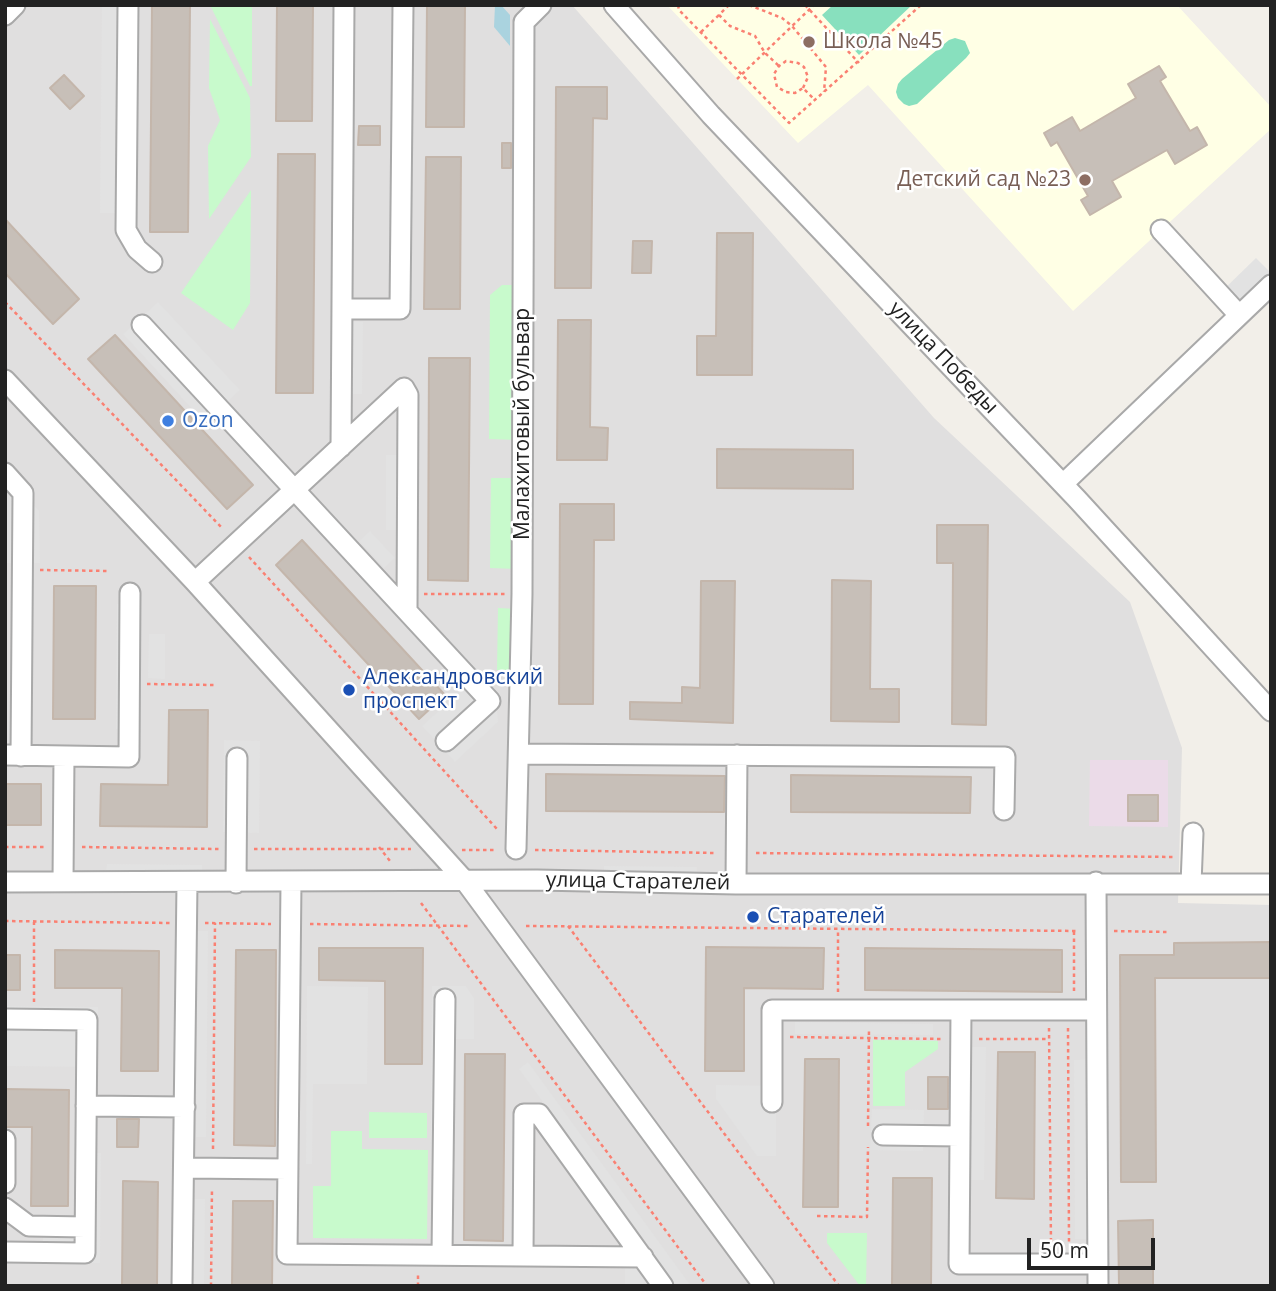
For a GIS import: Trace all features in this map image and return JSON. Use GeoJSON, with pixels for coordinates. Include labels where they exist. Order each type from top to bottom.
{"type":"FeatureCollection","features":[{"type":"Feature","properties":{"kind":"street"},"geometry":{"type":"LineString","coordinates":[[5,15],[15,5]]}},
{"type":"Feature","properties":{"kind":"street"},"geometry":{"type":"LineString","coordinates":[[128,5],[126,230],[137,249],[152,262]]}},
{"type":"Feature","properties":{"kind":"street"},"geometry":{"type":"LineString","coordinates":[[341,447],[344,5]]}},
{"type":"Feature","properties":{"kind":"street"},"geometry":{"type":"LineString","coordinates":[[342,309],[400,309],[403,5]]}},
{"type":"Feature","properties":{"kind":"street","name":"Малахитовый бульвар"},"geometry":{"type":"LineString","coordinates":[[516,849],[522,594],[524,22],[541,5]]}},
{"type":"Feature","properties":{"kind":"street","name":"улица Победы"},"geometry":{"type":"LineString","coordinates":[[614,5],[721,125],[1063,484],[1271,711]]}},
{"type":"Feature","properties":{"kind":"street"},"geometry":{"type":"LineString","coordinates":[[1161,230],[1239,315]]}},
{"type":"Feature","properties":{"kind":"street"},"geometry":{"type":"LineString","coordinates":[[1063,484],[1271,285]]}},
{"type":"Feature","properties":{"kind":"street"},"geometry":{"type":"LineString","coordinates":[[142,325],[295,490],[407,602],[490,701],[446,741]]}},
{"type":"Feature","properties":{"kind":"street"},"geometry":{"type":"LineString","coordinates":[[5,380],[195,582],[465,881],[764,1286]]}},
{"type":"Feature","properties":{"kind":"street"},"geometry":{"type":"LineString","coordinates":[[195,582],[404,388],[408,395],[407,602]]}},
{"type":"Feature","properties":{"kind":"street"},"geometry":{"type":"LineString","coordinates":[[5,473],[23,493],[23,570],[13,756],[129,757],[130,593]]}},
{"type":"Feature","properties":{"kind":"street"},"geometry":{"type":"LineString","coordinates":[[520,754],[1004,757],[1004,810]]}},
{"type":"Feature","properties":{"kind":"street"},"geometry":{"type":"LineString","coordinates":[[736,884],[737,755]]}},
{"type":"Feature","properties":{"kind":"street"},"geometry":{"type":"LineString","coordinates":[[63,883],[64,756]]}},
{"type":"Feature","properties":{"kind":"street"},"geometry":{"type":"LineString","coordinates":[[236,883],[237,758]]}},
{"type":"Feature","properties":{"kind":"street"},"geometry":{"type":"LineString","coordinates":[[1191,884],[1193,833]]}},
{"type":"Feature","properties":{"kind":"street","name":"улица Старателей"},"geometry":{"type":"LineString","coordinates":[[5,882],[1271,884]]}},
{"type":"Feature","properties":{"kind":"street"},"geometry":{"type":"LineString","coordinates":[[1096,882],[1098,1286]]}},
{"type":"Feature","properties":{"kind":"street"},"geometry":{"type":"LineString","coordinates":[[182,1286],[187,883]]}},
{"type":"Feature","properties":{"kind":"street"},"geometry":{"type":"LineString","coordinates":[[291,883],[288,1254],[643,1257]]}},
{"type":"Feature","properties":{"kind":"street"},"geometry":{"type":"LineString","coordinates":[[442,1255],[444,999]]}},
{"type":"Feature","properties":{"kind":"street"},"geometry":{"type":"LineString","coordinates":[[772,1102],[772,1010],[1096,1010]]}},
{"type":"Feature","properties":{"kind":"street"},"geometry":{"type":"LineString","coordinates":[[961,1010],[959,1264],[1098,1264]]}},
{"type":"Feature","properties":{"kind":"street"},"geometry":{"type":"LineString","coordinates":[[5,1019],[87,1020],[85,1253],[5,1252]]}},
{"type":"Feature","properties":{"kind":"street"},"geometry":{"type":"LineString","coordinates":[[86,1106],[185,1107]]}},
{"type":"Feature","properties":{"kind":"street"},"geometry":{"type":"LineString","coordinates":[[523,1256],[524,1114],[539,1114],[663,1286]]}},
{"type":"Feature","properties":{"kind":"street"},"geometry":{"type":"LineString","coordinates":[[873,1139],[960,1136]]}},
{"type":"Feature","properties":{"kind":"street"},"geometry":{"type":"LineString","coordinates":[[5,1140],[5,1183]]}},
{"type":"Feature","properties":{"kind":"street"},"geometry":{"type":"LineString","coordinates":[[184,1168],[288,1168]]}},
{"type":"Feature","properties":{"kind":"street"},"geometry":{"type":"LineString","coordinates":[[5,1208],[29,1226],[85,1227]]}},
{"type":"Feature","properties":{"kind":"path"},"geometry":{"type":"LineString","coordinates":[[678,5],[679,10],[789,123],[921,5]]}},
{"type":"Feature","properties":{"kind":"path"},"geometry":{"type":"LineString","coordinates":[[701,32],[729,5]]}},
{"type":"Feature","properties":{"kind":"path"},"geometry":{"type":"LineString","coordinates":[[749,5],[782,18],[792,26],[826,67],[823,94]]}},
{"type":"Feature","properties":{"kind":"path"},"geometry":{"type":"LineString","coordinates":[[805,5],[859,63]]}},
{"type":"Feature","properties":{"kind":"path"},"geometry":{"type":"LineString","coordinates":[[737,79],[814,5]]}},
{"type":"Feature","properties":{"kind":"path"},"geometry":{"type":"LineString","coordinates":[[719,15],[730,26],[755,36],[765,52],[779,66]]}},
{"type":"Feature","properties":{"kind":"path"},"geometry":{"type":"LineString","coordinates":[[786,61],[804,67],[808,77],[803,88],[795,93],[786,92],[776,86],[774,74],[779,66],[786,61]]}},
{"type":"Feature","properties":{"kind":"path"},"geometry":{"type":"LineString","coordinates":[[803,88],[816,101]]}},
{"type":"Feature","properties":{"kind":"path"},"geometry":{"type":"LineString","coordinates":[[5,302],[236,543],[516,849]]}},
{"type":"Feature","properties":{"kind":"path"},"geometry":{"type":"LineString","coordinates":[[23,570],[110,571]]}},
{"type":"Feature","properties":{"kind":"path"},"geometry":{"type":"LineString","coordinates":[[407,602],[522,594]]}},
{"type":"Feature","properties":{"kind":"path"},"geometry":{"type":"LineString","coordinates":[[129,684],[214,685]]}},
{"type":"Feature","properties":{"kind":"path"},"geometry":{"type":"LineString","coordinates":[[5,846],[417,849]]}},
{"type":"Feature","properties":{"kind":"path"},"geometry":{"type":"LineString","coordinates":[[379,847],[393,865]]}},
{"type":"Feature","properties":{"kind":"path"},"geometry":{"type":"LineString","coordinates":[[455,850],[1192,858]]}},
{"type":"Feature","properties":{"kind":"path"},"geometry":{"type":"LineString","coordinates":[[421,903],[707,1286]]}},
{"type":"Feature","properties":{"kind":"path"},"geometry":{"type":"LineString","coordinates":[[5,921],[468,926]]}},
{"type":"Feature","properties":{"kind":"path"},"geometry":{"type":"LineString","coordinates":[[33,1019],[34,922]]}},
{"type":"Feature","properties":{"kind":"path"},"geometry":{"type":"LineString","coordinates":[[211,1286],[215,923]]}},
{"type":"Feature","properties":{"kind":"path"},"geometry":{"type":"LineString","coordinates":[[526,926],[1169,932]]}},
{"type":"Feature","properties":{"kind":"path"},"geometry":{"type":"LineString","coordinates":[[568,926],[839,1286]]}},
{"type":"Feature","properties":{"kind":"path"},"geometry":{"type":"LineString","coordinates":[[838,929],[838,1010]]}},
{"type":"Feature","properties":{"kind":"path"},"geometry":{"type":"LineString","coordinates":[[1060,1264],[1063,1010],[1074,931]]}},
{"type":"Feature","properties":{"kind":"path"},"geometry":{"type":"LineString","coordinates":[[817,1216],[867,1217],[873,1139],[869,1010]]}},
{"type":"Feature","properties":{"kind":"path"},"geometry":{"type":"LineString","coordinates":[[1060,1264],[1049,1039],[1063,1010]]}},
{"type":"Feature","properties":{"kind":"path"},"geometry":{"type":"LineString","coordinates":[[772,1037],[1049,1039]]}},
{"type":"Feature","properties":{"kind":"shaded area"},"geometry":{"type":"Polygon","coordinates":[[[5,5],[572,5],[934,418],[1130,602],[1182,748],[1178,903],[1271,905],[1271,1286],[5,1286],[5,5]]]}},
{"type":"Feature","properties":{"kind":"shaded area","name":"Детский сад №23"},"geometry":{"type":"Polygon","coordinates":[[[667,5],[1177,5],[1271,107],[1271,129],[1073,311],[868,85],[798,143],[667,5]]]}},
{"type":"Feature","properties":{"kind":"shaded area"},"geometry":{"type":"Polygon","coordinates":[[[102,6],[117,6],[115,213],[100,213],[102,6]]]}},
{"type":"Feature","properties":{"kind":"shaded area"},"geometry":{"type":"Polygon","coordinates":[[[1256,258],[1271,273],[1271,285],[1239,315],[1219,294],[1256,258]]]}},
{"type":"Feature","properties":{"kind":"shaded area"},"geometry":{"type":"Polygon","coordinates":[[[158,302],[240,390],[205,423],[123,334],[158,302]]]}},
{"type":"Feature","properties":{"kind":"shaded area"},"geometry":{"type":"Polygon","coordinates":[[[346,321],[363,322],[362,394],[346,394],[346,321]]]}},
{"type":"Feature","properties":{"kind":"shaded area"},"geometry":{"type":"Polygon","coordinates":[[[386,455],[400,455],[399,530],[386,530],[386,455]]]}},
{"type":"Feature","properties":{"kind":"shaded area"},"geometry":{"type":"Polygon","coordinates":[[[5,491],[23,493],[39,511],[40,563],[5,563],[5,491]]]}},
{"type":"Feature","properties":{"kind":"shaded area"},"geometry":{"type":"Polygon","coordinates":[[[370,531],[395,558],[384,568],[359,541],[370,531]]]}},
{"type":"Feature","properties":{"kind":"shaded area"},"geometry":{"type":"Polygon","coordinates":[[[117,604],[131,604],[130,729],[116,729],[117,604]]]}},
{"type":"Feature","properties":{"kind":"shaded area"},"geometry":{"type":"Polygon","coordinates":[[[149,634],[165,634],[165,679],[148,678],[149,634]]]}},
{"type":"Feature","properties":{"kind":"shaded area"},"geometry":{"type":"Polygon","coordinates":[[[476,677],[496,698],[498,722],[455,762],[422,726],[476,677]]]}},
{"type":"Feature","properties":{"kind":"shaded area"},"geometry":{"type":"Polygon","coordinates":[[[224,740],[260,741],[259,833],[223,832],[224,740]]]}},
{"type":"Feature","properties":{"kind":"shaded area"},"geometry":{"type":"Polygon","coordinates":[[[1090,760],[1168,760],[1168,827],[1089,826],[1090,760]]]}},
{"type":"Feature","properties":{"kind":"shaded area"},"geometry":{"type":"Polygon","coordinates":[[[107,864],[202,865],[202,873],[106,873],[107,864]]]}},
{"type":"Feature","properties":{"kind":"shaded area"},"geometry":{"type":"Polygon","coordinates":[[[604,866],[697,867],[696,883],[604,882],[604,866]]]}},
{"type":"Feature","properties":{"kind":"shaded area"},"geometry":{"type":"Polygon","coordinates":[[[198,931],[208,931],[206,1137],[196,1137],[198,931]]]}},
{"type":"Feature","properties":{"kind":"shaded area"},"geometry":{"type":"Polygon","coordinates":[[[307,986],[368,987],[367,1084],[313,1084],[312,1164],[306,1164],[307,986]]]}},
{"type":"Feature","properties":{"kind":"shaded area"},"geometry":{"type":"Polygon","coordinates":[[[432,986],[466,986],[474,998],[474,1039],[439,1039],[437,1239],[430,1239],[432,986]]]}},
{"type":"Feature","properties":{"kind":"shaded area"},"geometry":{"type":"Polygon","coordinates":[[[5,1006],[98,1007],[97,1067],[5,1066],[5,1006]]]}},
{"type":"Feature","properties":{"kind":"shaded area"},"geometry":{"type":"Polygon","coordinates":[[[795,1022],[933,1024],[933,1035],[795,1034],[795,1022]]]}},
{"type":"Feature","properties":{"kind":"shaded area"},"geometry":{"type":"Polygon","coordinates":[[[971,1047],[986,1047],[984,1180],[970,1180],[971,1047]]]}},
{"type":"Feature","properties":{"kind":"shaded area"},"geometry":{"type":"Polygon","coordinates":[[[1089,1059],[1090,1239],[1075,1239],[1074,1060],[1089,1059]]]}},
{"type":"Feature","properties":{"kind":"shaded area"},"geometry":{"type":"Polygon","coordinates":[[[528,1062],[691,1286],[625,1286],[625,1263],[659,1263],[519,1069],[528,1062]]]}},
{"type":"Feature","properties":{"kind":"shaded area"},"geometry":{"type":"Polygon","coordinates":[[[716,1085],[776,1086],[776,1156],[757,1156],[716,1099],[716,1085]]]}},
{"type":"Feature","properties":{"kind":"shaded area"},"geometry":{"type":"Polygon","coordinates":[[[872,1109],[924,1110],[923,1151],[870,1150],[872,1109]]]}},
{"type":"Feature","properties":{"kind":"shaded area"},"geometry":{"type":"Polygon","coordinates":[[[94,1153],[101,1153],[100,1263],[5,1262],[5,1255],[93,1256],[94,1153]]]}},
{"type":"Feature","properties":{"kind":"shaded area"},"geometry":{"type":"Polygon","coordinates":[[[195,1199],[205,1199],[204,1286],[194,1286],[195,1199]]]}},
{"type":"Feature","properties":{"kind":"shaded area"},"geometry":{"type":"Polygon","coordinates":[[[43,1234],[77,1235],[77,1248],[43,1247],[43,1234]]]}},
{"type":"Feature","properties":{"kind":"green space"},"geometry":{"type":"Polygon","coordinates":[[[210,5],[252,5],[252,86],[250,86],[210,5]]]}},
{"type":"Feature","properties":{"kind":"green space"},"geometry":{"type":"Polygon","coordinates":[[[833,5],[912,5],[859,55],[822,15],[833,5]]]}},
{"type":"Feature","properties":{"kind":"green space"},"geometry":{"type":"Polygon","coordinates":[[[210,19],[250,98],[251,157],[209,219],[208,146],[220,120],[209,88],[210,19]]]}},
{"type":"Feature","properties":{"kind":"green space"},"geometry":{"type":"Polygon","coordinates":[[[955,38],[965,41],[970,53],[917,104],[904,104],[896,92],[898,84],[949,40],[955,38]]]}},
{"type":"Feature","properties":{"kind":"green space"},"geometry":{"type":"Polygon","coordinates":[[[251,190],[250,303],[233,330],[181,293],[251,190]]]}},
{"type":"Feature","properties":{"kind":"green space"},"geometry":{"type":"Polygon","coordinates":[[[502,285],[520,285],[519,440],[489,439],[490,295],[502,285]]]}},
{"type":"Feature","properties":{"kind":"green space"},"geometry":{"type":"Polygon","coordinates":[[[491,478],[518,478],[517,569],[490,568],[491,478]]]}},
{"type":"Feature","properties":{"kind":"green space"},"geometry":{"type":"Polygon","coordinates":[[[498,608],[518,609],[517,670],[497,670],[498,608]]]}},
{"type":"Feature","properties":{"kind":"green space"},"geometry":{"type":"Polygon","coordinates":[[[873,1040],[938,1041],[938,1049],[905,1072],[905,1106],[873,1106],[873,1040]]]}},
{"type":"Feature","properties":{"kind":"green space"},"geometry":{"type":"Polygon","coordinates":[[[369,1112],[427,1113],[427,1138],[369,1138],[369,1112]]]}},
{"type":"Feature","properties":{"kind":"green space"},"geometry":{"type":"Polygon","coordinates":[[[331,1131],[362,1131],[362,1149],[428,1150],[427,1239],[313,1238],[313,1186],[331,1186],[331,1131]]]}},
{"type":"Feature","properties":{"kind":"green space"},"geometry":{"type":"Polygon","coordinates":[[[827,1233],[867,1233],[866,1286],[860,1286],[827,1243],[827,1233]]]}},
{"type":"Feature","properties":{"kind":"water"},"geometry":{"type":"Polygon","coordinates":[[[495,5],[501,5],[510,15],[510,46],[494,27],[495,5]]]}},
{"type":"Feature","properties":{"kind":"building"},"geometry":{"type":"Polygon","coordinates":[[[152,5],[190,5],[188,232],[150,232],[152,5]]]}},
{"type":"Feature","properties":{"kind":"building"},"geometry":{"type":"Polygon","coordinates":[[[277,5],[313,5],[312,121],[276,121],[277,5]]]}},
{"type":"Feature","properties":{"kind":"building"},"geometry":{"type":"Polygon","coordinates":[[[427,5],[465,5],[464,127],[426,127],[427,5]]]}},
{"type":"Feature","properties":{"kind":"building"},"geometry":{"type":"Polygon","coordinates":[[[1159,66],[1166,77],[1160,81],[1190,131],[1197,127],[1207,145],[1175,164],[1167,150],[1112,181],[1121,197],[1090,215],[1081,200],[1088,196],[1057,142],[1051,146],[1044,133],[1072,117],[1080,131],[1136,98],[1128,84],[1159,66]]]}},
{"type":"Feature","properties":{"kind":"building"},"geometry":{"type":"Polygon","coordinates":[[[64,75],[84,96],[70,109],[50,88],[64,75]]]}},
{"type":"Feature","properties":{"kind":"building"},"geometry":{"type":"Polygon","coordinates":[[[556,87],[607,87],[607,119],[593,118],[591,288],[555,288],[556,87]]]}},
{"type":"Feature","properties":{"kind":"building"},"geometry":{"type":"Polygon","coordinates":[[[359,126],[380,126],[380,145],[358,145],[359,126]]]}},
{"type":"Feature","properties":{"kind":"building"},"geometry":{"type":"Polygon","coordinates":[[[502,143],[511,143],[511,168],[502,168],[502,143]]]}},
{"type":"Feature","properties":{"kind":"building"},"geometry":{"type":"Polygon","coordinates":[[[278,154],[315,154],[313,393],[276,393],[278,154]]]}},
{"type":"Feature","properties":{"kind":"building"},"geometry":{"type":"Polygon","coordinates":[[[426,157],[461,157],[460,309],[424,309],[426,157]]]}},
{"type":"Feature","properties":{"kind":"building"},"geometry":{"type":"Polygon","coordinates":[[[5,219],[79,299],[53,324],[5,273],[5,219]]]}},
{"type":"Feature","properties":{"kind":"building"},"geometry":{"type":"Polygon","coordinates":[[[717,233],[753,233],[752,375],[697,375],[697,336],[716,336],[717,233]]]}},
{"type":"Feature","properties":{"kind":"building"},"geometry":{"type":"Polygon","coordinates":[[[633,241],[652,241],[651,273],[632,273],[633,241]]]}},
{"type":"Feature","properties":{"kind":"building"},"geometry":{"type":"Polygon","coordinates":[[[558,320],[591,320],[590,427],[608,428],[607,460],[557,460],[558,320]]]}},
{"type":"Feature","properties":{"kind":"building"},"geometry":{"type":"Polygon","coordinates":[[[115,335],[253,485],[227,509],[88,359],[115,335]]]}},
{"type":"Feature","properties":{"kind":"building"},"geometry":{"type":"Polygon","coordinates":[[[429,358],[470,358],[468,581],[428,580],[429,358]]]}},
{"type":"Feature","properties":{"kind":"building"},"geometry":{"type":"Polygon","coordinates":[[[717,449],[853,450],[853,489],[717,488],[717,449]]]}},
{"type":"Feature","properties":{"kind":"building"},"geometry":{"type":"Polygon","coordinates":[[[560,504],[614,504],[614,540],[594,540],[593,704],[559,704],[560,504]]]}},
{"type":"Feature","properties":{"kind":"building"},"geometry":{"type":"Polygon","coordinates":[[[937,525],[988,525],[986,725],[952,724],[953,563],[937,563],[937,525]]]}},
{"type":"Feature","properties":{"kind":"building"},"geometry":{"type":"Polygon","coordinates":[[[302,540],[445,695],[419,719],[276,565],[302,540]]]}},
{"type":"Feature","properties":{"kind":"building"},"geometry":{"type":"Polygon","coordinates":[[[832,580],[871,581],[870,689],[899,689],[899,722],[831,721],[832,580]]]}},
{"type":"Feature","properties":{"kind":"building"},"geometry":{"type":"Polygon","coordinates":[[[701,581],[735,581],[733,723],[630,719],[630,702],[682,703],[682,687],[700,688],[701,581]]]}},
{"type":"Feature","properties":{"kind":"building"},"geometry":{"type":"Polygon","coordinates":[[[54,586],[96,586],[95,719],[53,719],[54,586]]]}},
{"type":"Feature","properties":{"kind":"building"},"geometry":{"type":"Polygon","coordinates":[[[169,710],[208,710],[207,827],[100,826],[101,784],[168,785],[169,710]]]}},
{"type":"Feature","properties":{"kind":"building"},"geometry":{"type":"Polygon","coordinates":[[[546,774],[725,776],[724,812],[546,811],[546,774]]]}},
{"type":"Feature","properties":{"kind":"building"},"geometry":{"type":"Polygon","coordinates":[[[791,775],[971,777],[970,813],[791,812],[791,775]]]}},
{"type":"Feature","properties":{"kind":"building"},"geometry":{"type":"Polygon","coordinates":[[[5,784],[41,784],[41,825],[5,825],[5,784]]]}},
{"type":"Feature","properties":{"kind":"building"},"geometry":{"type":"Polygon","coordinates":[[[1128,795],[1158,795],[1158,821],[1128,821],[1128,795]]]}},
{"type":"Feature","properties":{"kind":"building"},"geometry":{"type":"Polygon","coordinates":[[[1271,942],[1271,978],[1155,978],[1156,1182],[1121,1182],[1120,955],[1174,955],[1174,943],[1271,942]]]}},
{"type":"Feature","properties":{"kind":"building"},"geometry":{"type":"Polygon","coordinates":[[[706,947],[824,948],[823,989],[744,988],[744,1071],[705,1071],[706,947]]]}},
{"type":"Feature","properties":{"kind":"building"},"geometry":{"type":"Polygon","coordinates":[[[319,948],[423,948],[422,1064],[385,1064],[385,981],[319,980],[319,948]]]}},
{"type":"Feature","properties":{"kind":"building"},"geometry":{"type":"Polygon","coordinates":[[[865,948],[1062,950],[1062,992],[865,990],[865,948]]]}},
{"type":"Feature","properties":{"kind":"building"},"geometry":{"type":"Polygon","coordinates":[[[55,950],[159,951],[158,1071],[121,1071],[122,988],[55,988],[55,950]]]}},
{"type":"Feature","properties":{"kind":"building"},"geometry":{"type":"Polygon","coordinates":[[[236,950],[276,950],[275,1146],[234,1145],[236,950]]]}},
{"type":"Feature","properties":{"kind":"building"},"geometry":{"type":"Polygon","coordinates":[[[5,955],[20,955],[20,990],[5,990],[5,955]]]}},
{"type":"Feature","properties":{"kind":"building"},"geometry":{"type":"Polygon","coordinates":[[[998,1052],[1035,1052],[1034,1199],[996,1198],[998,1052]]]}},
{"type":"Feature","properties":{"kind":"building"},"geometry":{"type":"Polygon","coordinates":[[[465,1054],[505,1054],[503,1241],[464,1240],[465,1054]]]}},
{"type":"Feature","properties":{"kind":"building"},"geometry":{"type":"Polygon","coordinates":[[[805,1059],[839,1059],[838,1207],[803,1207],[805,1059]]]}},
{"type":"Feature","properties":{"kind":"building"},"geometry":{"type":"Polygon","coordinates":[[[928,1077],[948,1077],[948,1109],[928,1109],[928,1077]]]}},
{"type":"Feature","properties":{"kind":"building"},"geometry":{"type":"Polygon","coordinates":[[[5,1089],[69,1090],[68,1206],[31,1206],[32,1127],[5,1127],[5,1089]]]}},
{"type":"Feature","properties":{"kind":"building"},"geometry":{"type":"Polygon","coordinates":[[[117,1119],[139,1119],[138,1147],[117,1147],[117,1119]]]}},
{"type":"Feature","properties":{"kind":"building"},"geometry":{"type":"Polygon","coordinates":[[[893,1178],[932,1178],[931,1286],[892,1286],[893,1178]]]}},
{"type":"Feature","properties":{"kind":"building"},"geometry":{"type":"Polygon","coordinates":[[[123,1181],[158,1182],[157,1286],[122,1286],[123,1181]]]}},
{"type":"Feature","properties":{"kind":"building"},"geometry":{"type":"Polygon","coordinates":[[[233,1201],[273,1201],[272,1286],[232,1286],[233,1201]]]}},
{"type":"Feature","properties":{"kind":"building"},"geometry":{"type":"Polygon","coordinates":[[[1153,1220],[1153,1286],[1119,1286],[1118,1221],[1153,1220]]]}},
{"type":"Feature","properties":{"kind":"place","name":"Школа №45"},"geometry":{"type":"Point","coordinates":[809,42]}},
{"type":"Feature","properties":{"kind":"place","name":"Детский сад №23"},"geometry":{"type":"Point","coordinates":[1085,180]}},
{"type":"Feature","properties":{"kind":"place","name":"Ozon"},"geometry":{"type":"Point","coordinates":[168,421]}},
{"type":"Feature","properties":{"kind":"place","name":"Александровский проспект"},"geometry":{"type":"Point","coordinates":[349,690]}},
{"type":"Feature","properties":{"kind":"place","name":"Старателей"},"geometry":{"type":"Point","coordinates":[753,917]}}]}
